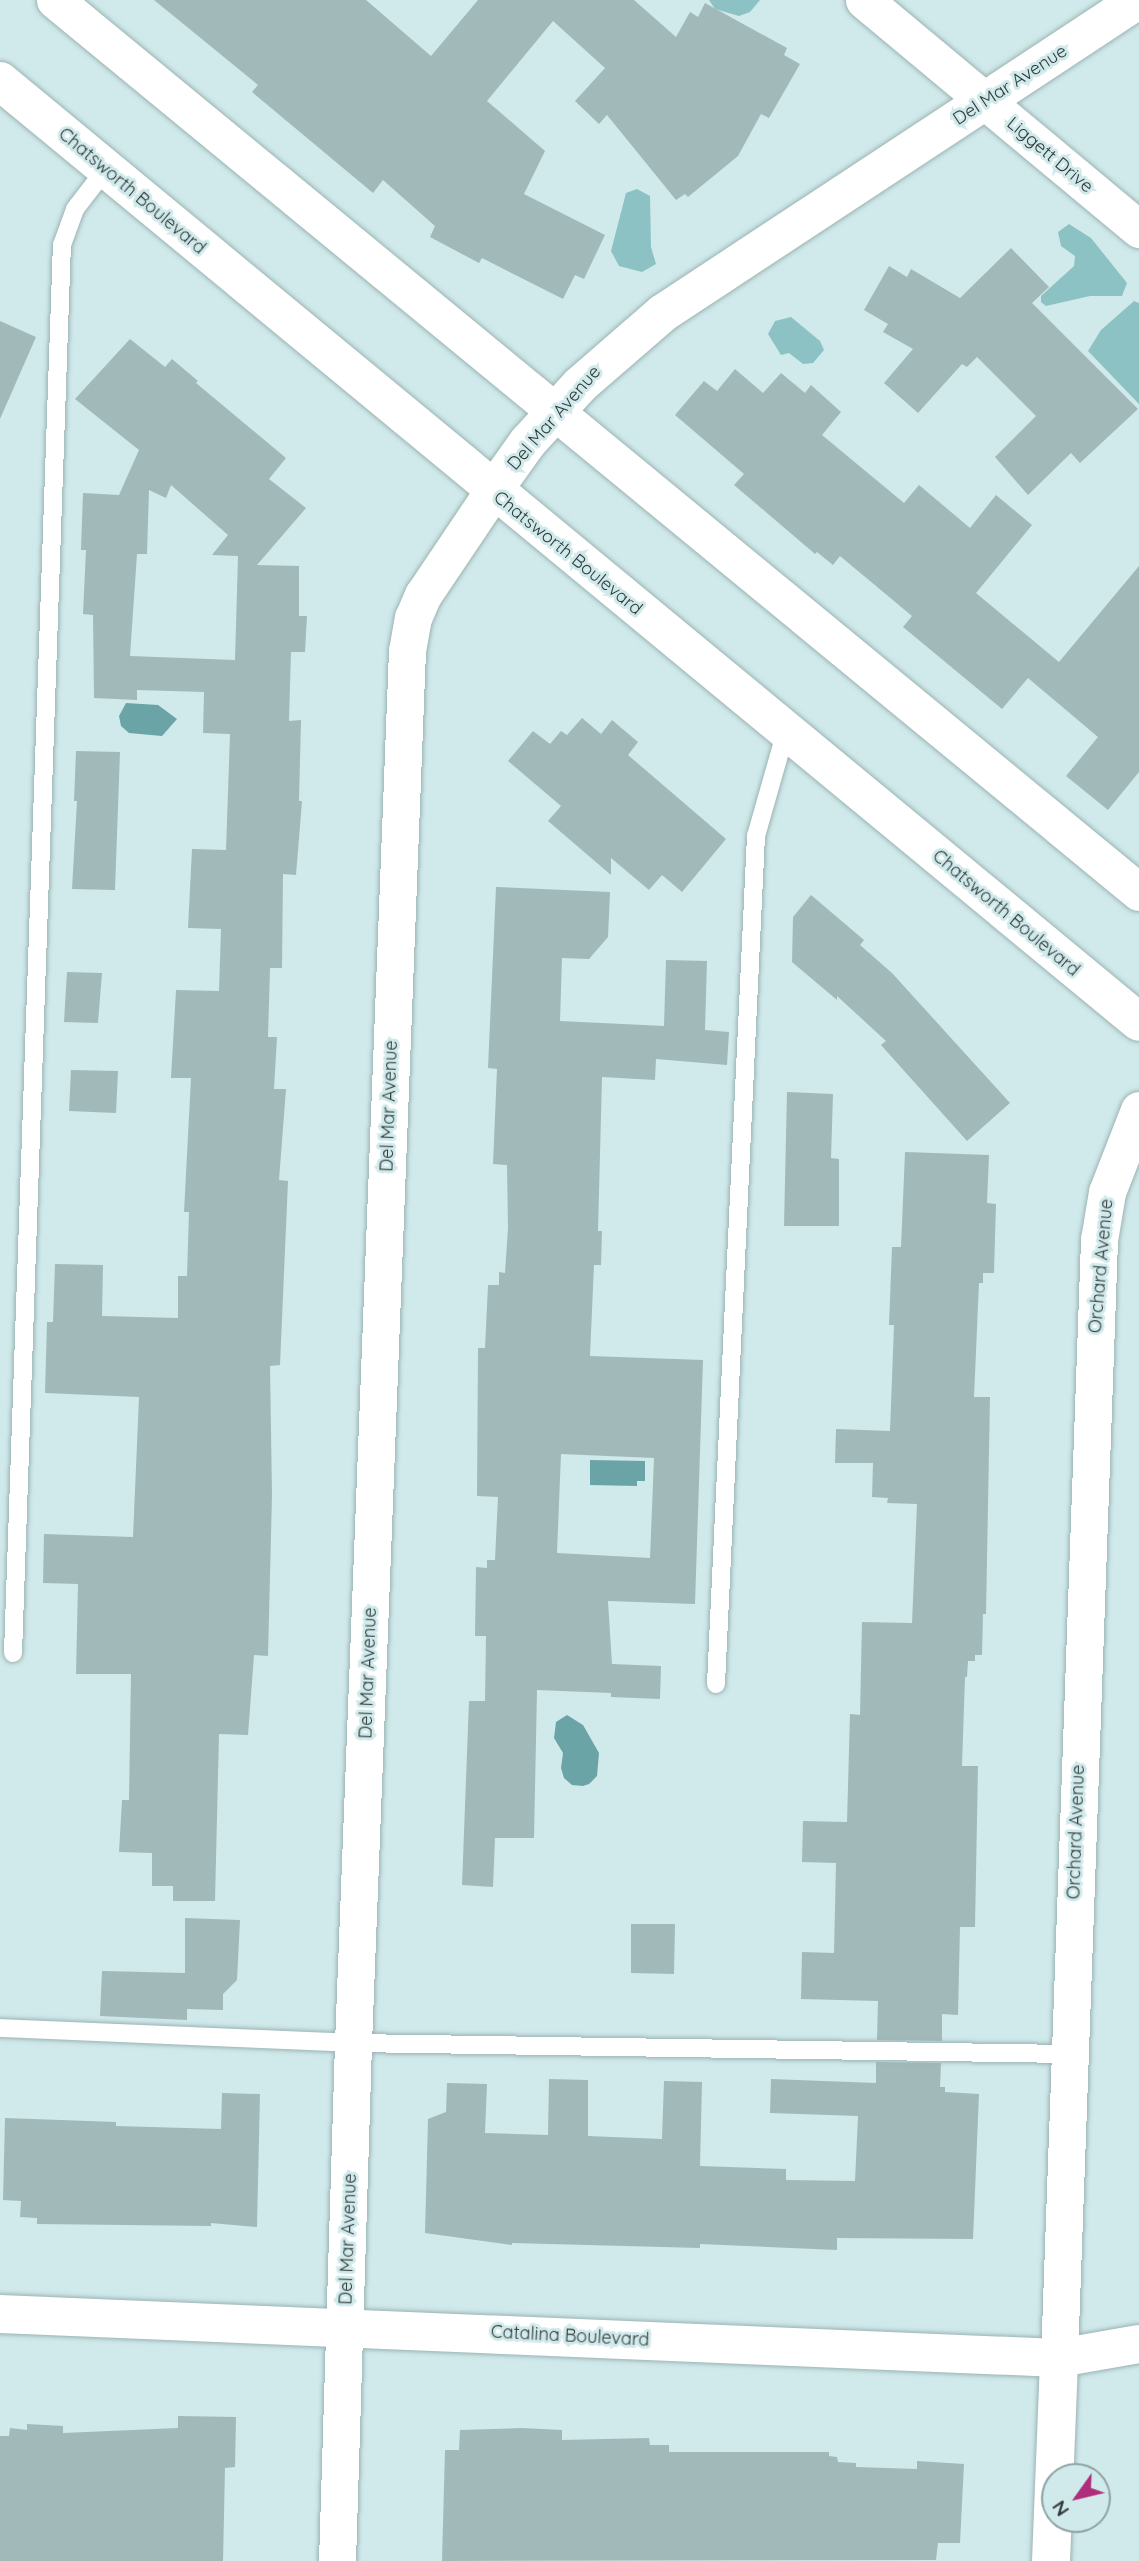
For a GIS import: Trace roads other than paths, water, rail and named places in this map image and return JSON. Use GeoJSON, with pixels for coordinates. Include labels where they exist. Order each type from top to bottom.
{"type":"FeatureCollection","features":[{"type":"Feature","properties":{"kind":"main road","name":"Del Mar Avenue"},"geometry":{"type":"LineString","coordinates":[[493,491],[556,411],[611,356],[663,313],[750,253],[987,102],[1138,0]]}},
{"type":"Feature","properties":{"kind":"main road","name":"Chatsworth Boulevard"},"geometry":{"type":"LineString","coordinates":[[0,80],[493,491],[1139,1022]]}},
{"type":"Feature","properties":{"kind":"main road","name":"Catalina Boulevard"},"geometry":{"type":"LineString","coordinates":[[0,2314],[346,2326],[1059,2358],[1139,2344]]}},
{"type":"Feature","properties":{"kind":"main road","name":"Orchard Avenue"},"geometry":{"type":"LineString","coordinates":[[1051,2561],[1059,2358]]}},
{"type":"Feature","properties":{"kind":"street"},"geometry":{"type":"LineString","coordinates":[[55,0],[1139,892]]}},
{"type":"Feature","properties":{"kind":"street","name":"Liggett Drive"},"geometry":{"type":"LineString","coordinates":[[864,0],[1139,229]]}},
{"type":"Feature","properties":{"kind":"street","name":"Del Mar Avenue"},"geometry":{"type":"LineString","coordinates":[[337,2561],[353,2043],[407,651],[413,618],[423,595],[493,491]]}},
{"type":"Feature","properties":{"kind":"street","name":"Orchard Avenue"},"geometry":{"type":"LineString","coordinates":[[1059,2358],[1100,1226],[1114,1169],[1139,1110]]}},
{"type":"Feature","properties":{"kind":"lane"},"geometry":{"type":"LineString","coordinates":[[13,1653],[62,245],[75,209],[105,170]]}},
{"type":"Feature","properties":{"kind":"lane"},"geometry":{"type":"LineString","coordinates":[[716,1685],[756,836],[786,731]]}},
{"type":"Feature","properties":{"kind":"lane"},"geometry":{"type":"LineString","coordinates":[[0,2028],[353,2043],[1069,2054]]}}]}
